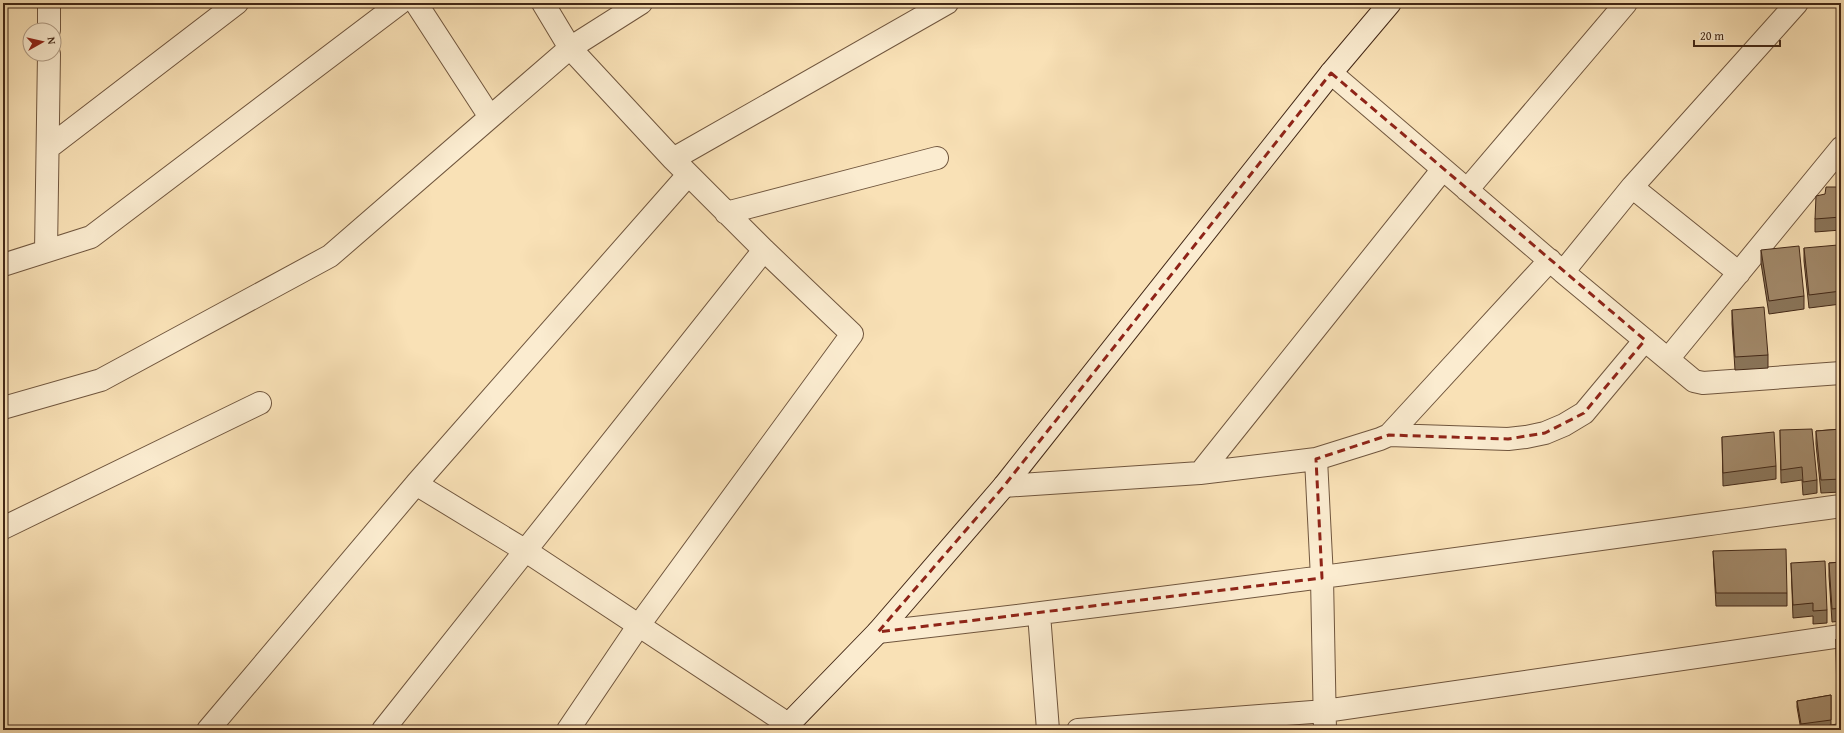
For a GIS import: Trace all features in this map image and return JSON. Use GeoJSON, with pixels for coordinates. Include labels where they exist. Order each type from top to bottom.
{"type":"FeatureCollection","features":[{"type":"Feature","properties":{"kind":"street"},"geometry":{"type":"LineString","coordinates":[[48,148],[237,3]]}},
{"type":"Feature","properties":{"kind":"street"},"geometry":{"type":"LineString","coordinates":[[3,265],[91,237],[400,3]]}},
{"type":"Feature","properties":{"kind":"street"},"geometry":{"type":"LineString","coordinates":[[416,3],[490,117]]}},
{"type":"Feature","properties":{"kind":"street"},"geometry":{"type":"LineString","coordinates":[[543,3],[570,48],[673,159],[726,213],[852,334],[639,625],[568,730]]}},
{"type":"Feature","properties":{"kind":"street"},"geometry":{"type":"LineString","coordinates":[[3,408],[101,380],[330,256],[570,48],[641,3]]}},
{"type":"Feature","properties":{"kind":"street"},"geometry":{"type":"LineString","coordinates":[[673,159],[947,3]]}},
{"type":"Feature","properties":{"kind":"street"},"geometry":{"type":"LineString","coordinates":[[416,484],[526,551],[639,625],[785,727],[878,632],[1004,486],[1331,72],[1390,3]]}},
{"type":"Feature","properties":{"kind":"street"},"geometry":{"type":"LineString","coordinates":[[1467,190],[1626,3]]}},
{"type":"Feature","properties":{"kind":"street"},"geometry":{"type":"LineString","coordinates":[[1004,486],[1200,473],[1316,459],[1389,435],[1557,266],[1632,187],[1797,3]]}},
{"type":"Feature","properties":{"kind":"street"},"geometry":{"type":"LineString","coordinates":[[49,22],[50,4]]}},
{"type":"Feature","properties":{"kind":"street"},"geometry":{"type":"LineString","coordinates":[[46,251],[49,62]]}},
{"type":"Feature","properties":{"kind":"street"},"geometry":{"type":"LineString","coordinates":[[1331,72],[1467,190],[1694,381],[1703,383],[1841,373]]}},
{"type":"Feature","properties":{"kind":"street"},"geometry":{"type":"LineString","coordinates":[[1668,359],[1841,148]]}},
{"type":"Feature","properties":{"kind":"street"},"geometry":{"type":"LineString","coordinates":[[726,213],[937,158]]}},
{"type":"Feature","properties":{"kind":"street"},"geometry":{"type":"LineString","coordinates":[[1200,473],[1443,169]]}},
{"type":"Feature","properties":{"kind":"street"},"geometry":{"type":"LineString","coordinates":[[208,730],[416,484],[688,175]]}},
{"type":"Feature","properties":{"kind":"street"},"geometry":{"type":"LineString","coordinates":[[1632,187],[1739,273]]}},
{"type":"Feature","properties":{"kind":"street"},"geometry":{"type":"LineString","coordinates":[[383,730],[764,250]]}},
{"type":"Feature","properties":{"kind":"street"},"geometry":{"type":"LineString","coordinates":[[1389,435],[1508,439],[1545,433],[1564,425],[1584,413],[1645,340]]}},
{"type":"Feature","properties":{"kind":"street"},"geometry":{"type":"LineString","coordinates":[[3,528],[260,403]]}},
{"type":"Feature","properties":{"kind":"street"},"geometry":{"type":"LineString","coordinates":[[1316,459],[1322,578],[1325,720]]}},
{"type":"Feature","properties":{"kind":"street"},"geometry":{"type":"LineString","coordinates":[[878,632],[1039,614],[1322,578],[1841,506]]}},
{"type":"Feature","properties":{"kind":"street"},"geometry":{"type":"LineString","coordinates":[[1039,614],[1048,730]]}},
{"type":"Feature","properties":{"kind":"street"},"geometry":{"type":"LineString","coordinates":[[1078,730],[1325,720],[1841,636]]}},
{"type":"Feature","properties":{"kind":"highlighted area"},"geometry":{"type":"Polygon","coordinates":[[[1331,73],[1645,340],[1584,413],[1545,433],[1508,439],[1389,435],[1316,459],[1322,578],[878,632],[1004,486],[1331,73]]]}},
{"type":"Feature","properties":{"kind":"building"},"geometry":{"type":"Polygon","coordinates":[[[1826,187],[1841,187],[1841,217],[1815,219],[1816,196],[1825,194],[1826,187]]]}},
{"type":"Feature","properties":{"kind":"building"},"geometry":{"type":"Polygon","coordinates":[[[1838,245],[1841,291],[1809,295],[1804,248],[1838,245]]]}},
{"type":"Feature","properties":{"kind":"building"},"geometry":{"type":"Polygon","coordinates":[[[1799,246],[1804,296],[1769,301],[1761,250],[1799,246]]]}},
{"type":"Feature","properties":{"kind":"building"},"geometry":{"type":"Polygon","coordinates":[[[1764,307],[1768,355],[1735,357],[1732,310],[1764,307]]]}},
{"type":"Feature","properties":{"kind":"building"},"geometry":{"type":"Polygon","coordinates":[[[1812,429],[1817,480],[1803,482],[1802,467],[1781,470],[1780,430],[1812,429]]]}},
{"type":"Feature","properties":{"kind":"building"},"geometry":{"type":"Polygon","coordinates":[[[1841,429],[1841,479],[1821,480],[1816,431],[1841,429]]]}},
{"type":"Feature","properties":{"kind":"building"},"geometry":{"type":"Polygon","coordinates":[[[1774,432],[1776,466],[1723,473],[1722,437],[1774,432]]]}},
{"type":"Feature","properties":{"kind":"building"},"geometry":{"type":"Polygon","coordinates":[[[1786,549],[1787,593],[1716,593],[1713,551],[1786,549]]]}},
{"type":"Feature","properties":{"kind":"building"},"geometry":{"type":"Polygon","coordinates":[[[1825,561],[1827,610],[1813,611],[1813,603],[1793,605],[1791,563],[1825,561]]]}},
{"type":"Feature","properties":{"kind":"building"},"geometry":{"type":"Polygon","coordinates":[[[1841,562],[1841,608],[1832,609],[1829,563],[1841,562]]]}},
{"type":"Feature","properties":{"kind":"building"},"geometry":{"type":"Polygon","coordinates":[[[1841,638],[1841,685],[1837,685],[1836,639],[1841,638]]]}},
{"type":"Feature","properties":{"kind":"building"},"geometry":{"type":"Polygon","coordinates":[[[1831,695],[1831,720],[1801,724],[1797,701],[1831,695]]]}},
{"type":"Feature","properties":{"kind":"building"},"geometry":{"type":"Polygon","coordinates":[[[1837,724],[1838,730],[1802,730],[1837,724]]]}}]}
